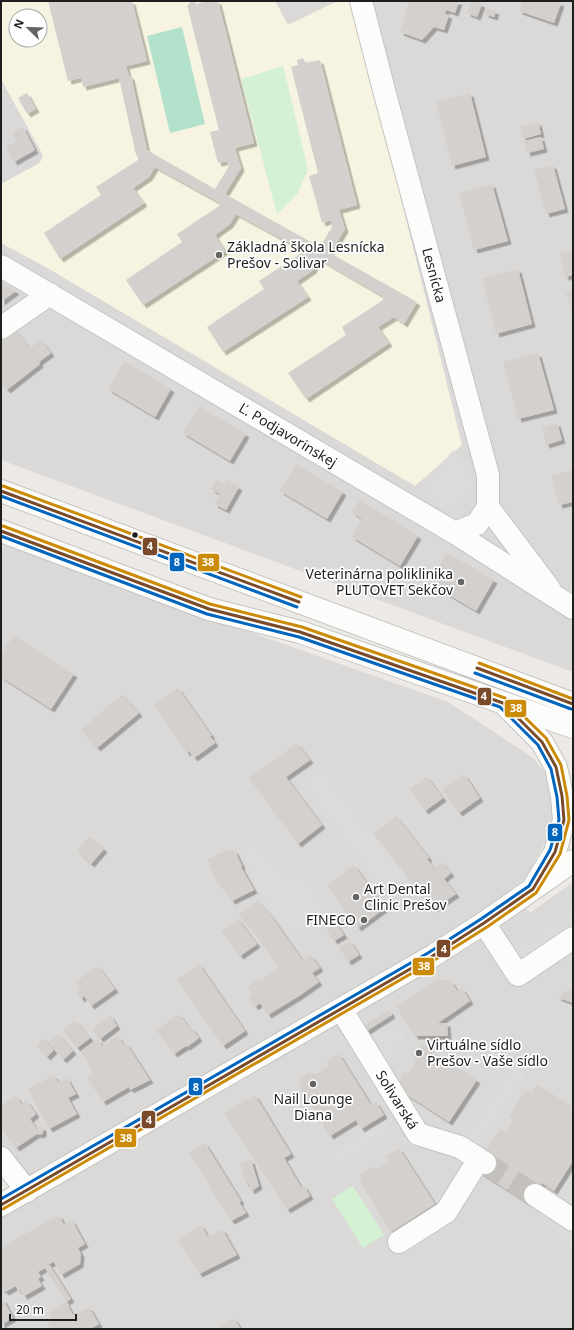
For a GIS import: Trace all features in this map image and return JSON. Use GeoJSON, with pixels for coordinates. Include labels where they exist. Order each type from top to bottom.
{"type":"FeatureCollection","features":[{"type":"Feature","properties":{"kind":"street","name":"Lesnícka"},"geometry":{"type":"LineString","coordinates":[[361,1],[488,475],[488,507]]}},
{"type":"Feature","properties":{"kind":"street","name":"Ľ. Podjavorinskej"},"geometry":{"type":"LineString","coordinates":[[1,266],[455,533],[565,603]]}},
{"type":"Feature","properties":{"kind":"street"},"geometry":{"type":"LineString","coordinates":[[1,328],[50,294]]}},
{"type":"Feature","properties":{"kind":"street"},"geometry":{"type":"LineString","coordinates":[[1,492],[573,704]]}},
{"type":"Feature","properties":{"kind":"street"},"geometry":{"type":"LineString","coordinates":[[455,533],[477,524],[488,507],[565,603]]}},
{"type":"Feature","properties":{"kind":"street"},"geometry":{"type":"LineString","coordinates":[[1,531],[209,609],[300,632],[573,727]]}},
{"type":"Feature","properties":{"kind":"street"},"geometry":{"type":"LineString","coordinates":[[503,703],[542,742],[556,767],[562,796],[564,820],[555,852],[533,889]]}},
{"type":"Feature","properties":{"kind":"street"},"geometry":{"type":"LineString","coordinates":[[1,1205],[431,957],[484,923],[573,861]]}},
{"type":"Feature","properties":{"kind":"street"},"geometry":{"type":"LineString","coordinates":[[484,923],[518,975],[573,938]]}},
{"type":"Feature","properties":{"kind":"street","name":"Solivarská"},"geometry":{"type":"LineString","coordinates":[[341,1009],[418,1134],[460,1147],[482,1161],[446,1212],[399,1242]]}},
{"type":"Feature","properties":{"kind":"street"},"geometry":{"type":"LineString","coordinates":[[1,1158],[27,1190]]}},
{"type":"Feature","properties":{"kind":"street"},"geometry":{"type":"LineString","coordinates":[[535,1195],[573,1220]]}},
{"type":"Feature","properties":{"kind":"shaded area","name":"Základná škola Lesnícka Prešov - Solivar"},"geometry":{"type":"Polygon","coordinates":[[[1,1],[275,1],[288,25],[338,1],[352,1],[462,445],[415,486],[44,266],[1,243],[1,184],[40,163],[43,155],[1,79],[1,1]]]}},
{"type":"Feature","properties":{"kind":"shaded area"},"geometry":{"type":"Polygon","coordinates":[[[275,1],[338,1],[288,25],[275,1]]]}},
{"type":"Feature","properties":{"kind":"shaded area"},"geometry":{"type":"Polygon","coordinates":[[[352,1],[573,1],[573,672],[1,460],[1,243],[44,266],[352,1]]]}},
{"type":"Feature","properties":{"kind":"shaded area"},"geometry":{"type":"Polygon","coordinates":[[[1,79],[43,155],[40,163],[1,184],[1,79]]]}},
{"type":"Feature","properties":{"kind":"shaded area"},"geometry":{"type":"Polygon","coordinates":[[[453,450],[471,465],[473,489],[459,505],[438,506],[421,489],[453,450]]]}},
{"type":"Feature","properties":{"kind":"shaded area"},"geometry":{"type":"Polygon","coordinates":[[[1,544],[448,702],[532,757],[543,770],[550,780],[552,820],[546,841],[516,895],[530,913],[573,882],[573,1329],[1,1329],[1,1212],[32,1193],[1,1170],[1,544]]]}},
{"type":"Feature","properties":{"kind":"shaded area"},"geometry":{"type":"Polygon","coordinates":[[[320,767],[412,886],[392,902],[300,782],[320,767]]]}},
{"type":"Feature","properties":{"kind":"shaded area"},"geometry":{"type":"Polygon","coordinates":[[[247,838],[288,881],[300,872],[329,911],[291,938],[260,896],[238,844],[247,838]]]}},
{"type":"Feature","properties":{"kind":"shaded area"},"geometry":{"type":"Polygon","coordinates":[[[573,907],[573,938],[529,968],[515,947],[573,907]]]}},
{"type":"Feature","properties":{"kind":"shaded area"},"geometry":{"type":"Polygon","coordinates":[[[392,1015],[405,1037],[383,1068],[362,1034],[392,1015]]]}},
{"type":"Feature","properties":{"kind":"shaded area"},"geometry":{"type":"Polygon","coordinates":[[[513,1067],[525,1075],[473,1153],[461,1145],[513,1067]]]}},
{"type":"Feature","properties":{"kind":"shaded area"},"geometry":{"type":"Polygon","coordinates":[[[389,1116],[397,1129],[335,1167],[327,1154],[389,1116]]]}},
{"type":"Feature","properties":{"kind":"shaded area"},"geometry":{"type":"Polygon","coordinates":[[[573,1164],[573,1249],[534,1222],[573,1164]]]}},
{"type":"Feature","properties":{"kind":"green space"},"geometry":{"type":"Polygon","coordinates":[[[182,27],[205,124],[170,133],[147,36],[182,27]]]}},
{"type":"Feature","properties":{"kind":"green space"},"geometry":{"type":"Polygon","coordinates":[[[283,66],[308,169],[298,193],[277,214],[241,79],[283,66]]]}},
{"type":"Feature","properties":{"kind":"green space"},"geometry":{"type":"Polygon","coordinates":[[[353,1186],[384,1235],[363,1248],[332,1199],[353,1186]]]}},
{"type":"Feature","properties":{"kind":"building"},"geometry":{"type":"Polygon","coordinates":[[[48,1],[132,1],[147,61],[126,66],[129,76],[131,76],[147,150],[215,189],[229,166],[227,161],[218,163],[210,132],[219,130],[187,5],[195,1],[196,4],[207,1],[218,1],[254,143],[235,148],[241,168],[225,194],[320,247],[332,227],[331,220],[322,223],[309,176],[318,173],[291,67],[298,65],[297,60],[303,58],[305,63],[320,60],[357,205],[339,210],[345,229],[330,253],[417,302],[404,324],[394,317],[378,327],[389,343],[306,399],[288,373],[346,335],[342,327],[383,300],[384,297],[319,259],[313,270],[297,281],[308,297],[223,352],[207,327],[264,289],[259,281],[300,254],[302,250],[236,214],[230,224],[215,235],[225,251],[143,305],[126,280],[182,242],[177,234],[219,206],[220,203],[155,167],[149,177],[133,188],[144,203],[60,259],[44,233],[101,195],[96,187],[138,160],[138,157],[136,155],[119,78],[83,87],[81,78],[68,81],[48,1]]]}},
{"type":"Feature","properties":{"kind":"building"},"geometry":{"type":"Polygon","coordinates":[[[409,1],[459,1],[455,13],[446,10],[445,14],[449,15],[444,30],[434,27],[422,40],[400,32],[409,1]]]}},
{"type":"Feature","properties":{"kind":"building"},"geometry":{"type":"Polygon","coordinates":[[[473,1],[482,4],[477,17],[467,13],[470,2],[472,3],[473,1]]]}},
{"type":"Feature","properties":{"kind":"building"},"geometry":{"type":"Polygon","coordinates":[[[522,1],[555,1],[561,3],[554,23],[519,11],[522,1]]]}},
{"type":"Feature","properties":{"kind":"building"},"geometry":{"type":"Polygon","coordinates":[[[487,8],[496,11],[494,17],[485,14],[487,8]]]}},
{"type":"Feature","properties":{"kind":"building"},"geometry":{"type":"Polygon","coordinates":[[[27,93],[36,109],[27,114],[18,98],[27,93]]]}},
{"type":"Feature","properties":{"kind":"building"},"geometry":{"type":"Polygon","coordinates":[[[470,93],[486,157],[452,166],[436,102],[470,93]]]}},
{"type":"Feature","properties":{"kind":"building"},"geometry":{"type":"Polygon","coordinates":[[[538,122],[541,134],[523,139],[520,127],[538,122]]]}},
{"type":"Feature","properties":{"kind":"building"},"geometry":{"type":"Polygon","coordinates":[[[23,127],[35,150],[14,162],[6,147],[17,141],[12,132],[23,127]]]}},
{"type":"Feature","properties":{"kind":"building"},"geometry":{"type":"Polygon","coordinates":[[[541,137],[544,149],[527,153],[524,141],[541,137]]]}},
{"type":"Feature","properties":{"kind":"building"},"geometry":{"type":"Polygon","coordinates":[[[553,165],[565,209],[546,214],[534,170],[553,165]]]}},
{"type":"Feature","properties":{"kind":"building"},"geometry":{"type":"Polygon","coordinates":[[[492,184],[508,241],[474,250],[459,193],[492,184]]]}},
{"type":"Feature","properties":{"kind":"building"},"geometry":{"type":"Polygon","coordinates":[[[573,250],[573,275],[565,277],[560,252],[573,250]]]}},
{"type":"Feature","properties":{"kind":"building"},"geometry":{"type":"Polygon","coordinates":[[[518,269],[532,324],[496,334],[482,278],[518,269]]]}},
{"type":"Feature","properties":{"kind":"building"},"geometry":{"type":"Polygon","coordinates":[[[1,282],[16,291],[1,302],[1,282]]]}},
{"type":"Feature","properties":{"kind":"building"},"geometry":{"type":"Polygon","coordinates":[[[573,291],[573,316],[566,293],[573,291]]]}},
{"type":"Feature","properties":{"kind":"building"},"geometry":{"type":"Polygon","coordinates":[[[14,329],[30,348],[41,340],[51,353],[39,362],[40,364],[7,390],[1,383],[1,339],[14,329]]]}},
{"type":"Feature","properties":{"kind":"building"},"geometry":{"type":"Polygon","coordinates":[[[538,353],[554,410],[518,419],[503,362],[538,353]]]}},
{"type":"Feature","properties":{"kind":"building"},"geometry":{"type":"Polygon","coordinates":[[[124,361],[171,389],[155,417],[108,389],[124,361]]]}},
{"type":"Feature","properties":{"kind":"building"},"geometry":{"type":"Polygon","coordinates":[[[199,406],[246,434],[230,461],[183,433],[199,406]]]}},
{"type":"Feature","properties":{"kind":"building"},"geometry":{"type":"Polygon","coordinates":[[[557,423],[562,440],[546,445],[542,428],[557,423]]]}},
{"type":"Feature","properties":{"kind":"building"},"geometry":{"type":"Polygon","coordinates":[[[296,464],[343,492],[327,519],[280,491],[296,464]]]}},
{"type":"Feature","properties":{"kind":"building"},"geometry":{"type":"Polygon","coordinates":[[[573,470],[573,502],[559,505],[551,476],[573,470]]]}},
{"type":"Feature","properties":{"kind":"building"},"geometry":{"type":"Polygon","coordinates":[[[216,480],[225,485],[227,480],[239,487],[226,510],[214,504],[220,494],[211,489],[216,480]]]}},
{"type":"Feature","properties":{"kind":"building"},"geometry":{"type":"Polygon","coordinates":[[[360,500],[418,536],[400,566],[352,537],[362,519],[352,512],[360,500]]]}},
{"type":"Feature","properties":{"kind":"building","name":"Veterinárna poliklinika PLUTOVET Sekčov"},"geometry":{"type":"Polygon","coordinates":[[[447,553],[494,580],[476,611],[429,583],[447,553]]]}},
{"type":"Feature","properties":{"kind":"building"},"geometry":{"type":"Polygon","coordinates":[[[14,635],[74,674],[51,709],[1,677],[1,654],[14,635]]]}},
{"type":"Feature","properties":{"kind":"building"},"geometry":{"type":"Polygon","coordinates":[[[178,688],[212,736],[210,736],[215,743],[194,758],[189,751],[187,753],[154,705],[178,688]]]}},
{"type":"Feature","properties":{"kind":"building"},"geometry":{"type":"Polygon","coordinates":[[[122,694],[139,713],[97,748],[81,730],[122,694]]]}},
{"type":"Feature","properties":{"kind":"building"},"geometry":{"type":"Polygon","coordinates":[[[297,743],[310,760],[286,777],[322,825],[298,844],[249,778],[297,743]]]}},
{"type":"Feature","properties":{"kind":"building"},"geometry":{"type":"Polygon","coordinates":[[[464,774],[480,798],[459,813],[442,789],[464,774]]]}},
{"type":"Feature","properties":{"kind":"building"},"geometry":{"type":"Polygon","coordinates":[[[427,777],[443,798],[425,811],[409,789],[427,777]]]}},
{"type":"Feature","properties":{"kind":"building"},"geometry":{"type":"Polygon","coordinates":[[[396,816],[429,858],[427,859],[434,868],[442,862],[451,873],[444,879],[456,894],[433,909],[374,834],[396,816]]]}},
{"type":"Feature","properties":{"kind":"building"},"geometry":{"type":"Polygon","coordinates":[[[90,836],[104,849],[91,864],[77,851],[90,836]]]}},
{"type":"Feature","properties":{"kind":"building"},"geometry":{"type":"Polygon","coordinates":[[[230,849],[235,851],[242,866],[241,867],[254,890],[232,901],[215,879],[207,859],[230,849]]]}},
{"type":"Feature","properties":{"kind":"building","name":"Art Dental Clinic Prešov"},"geometry":{"type":"Polygon","coordinates":[[[354,865],[385,908],[358,928],[327,885],[354,865]]]}},
{"type":"Feature","properties":{"kind":"building"},"geometry":{"type":"Polygon","coordinates":[[[258,901],[272,917],[303,961],[311,955],[320,968],[312,973],[319,982],[268,1015],[260,1003],[255,1007],[249,998],[253,995],[247,987],[279,968],[252,930],[238,914],[258,901]]]}},
{"type":"Feature","properties":{"kind":"building"},"geometry":{"type":"Polygon","coordinates":[[[238,919],[257,944],[240,956],[221,931],[238,919]]]}},
{"type":"Feature","properties":{"kind":"building"},"geometry":{"type":"Polygon","coordinates":[[[336,923],[344,935],[334,941],[326,929],[336,923]]]}},
{"type":"Feature","properties":{"kind":"building"},"geometry":{"type":"Polygon","coordinates":[[[350,941],[359,955],[348,962],[339,947],[350,941]]]}},
{"type":"Feature","properties":{"kind":"building"},"geometry":{"type":"Polygon","coordinates":[[[199,964],[245,1031],[223,1046],[177,980],[199,964]]]}},
{"type":"Feature","properties":{"kind":"building"},"geometry":{"type":"Polygon","coordinates":[[[98,966],[115,989],[91,1006],[84,996],[81,999],[77,992],[80,990],[75,982],[98,966]]]}},
{"type":"Feature","properties":{"kind":"building"},"geometry":{"type":"Polygon","coordinates":[[[439,979],[451,981],[457,991],[462,988],[470,1001],[438,1023],[447,1023],[448,1036],[415,1036],[396,1006],[439,979]]]}},
{"type":"Feature","properties":{"kind":"building"},"geometry":{"type":"Polygon","coordinates":[[[573,987],[573,1003],[557,997],[573,987]]]}},
{"type":"Feature","properties":{"kind":"building"},"geometry":{"type":"Polygon","coordinates":[[[389,1010],[392,1015],[362,1034],[359,1029],[389,1010]]]}},
{"type":"Feature","properties":{"kind":"building"},"geometry":{"type":"Polygon","coordinates":[[[179,1014],[199,1038],[174,1054],[156,1030],[179,1014]]]}},
{"type":"Feature","properties":{"kind":"building"},"geometry":{"type":"Polygon","coordinates":[[[110,1015],[117,1026],[100,1039],[92,1029],[110,1015]]]}},
{"type":"Feature","properties":{"kind":"building"},"geometry":{"type":"Polygon","coordinates":[[[75,1020],[90,1038],[77,1048],[63,1030],[75,1020]]]}},
{"type":"Feature","properties":{"kind":"building"},"geometry":{"type":"Polygon","coordinates":[[[59,1034],[73,1051],[63,1060],[49,1042],[59,1034]]]}},
{"type":"Feature","properties":{"kind":"building"},"geometry":{"type":"Polygon","coordinates":[[[118,1036],[124,1045],[126,1043],[150,1080],[130,1090],[129,1087],[103,1102],[87,1078],[94,1074],[81,1051],[98,1039],[102,1046],[118,1036]]]}},
{"type":"Feature","properties":{"kind":"building"},"geometry":{"type":"Polygon","coordinates":[[[44,1038],[54,1050],[47,1057],[36,1045],[44,1038]]]}},
{"type":"Feature","properties":{"kind":"building"},"geometry":{"type":"Polygon","coordinates":[[[422,1044],[477,1080],[449,1122],[398,1089],[396,1083],[404,1072],[407,1074],[411,1069],[417,1059],[414,1057],[422,1044]]]}},
{"type":"Feature","properties":{"kind":"building"},"geometry":{"type":"Polygon","coordinates":[[[339,1054],[371,1105],[376,1102],[384,1115],[361,1129],[356,1120],[330,1136],[299,1085],[301,1083],[299,1079],[311,1071],[314,1076],[329,1066],[326,1062],[339,1054]]]}},
{"type":"Feature","properties":{"kind":"building"},"geometry":{"type":"Polygon","coordinates":[[[54,1075],[58,1082],[67,1078],[76,1094],[68,1098],[77,1114],[49,1129],[28,1089],[54,1075]]]}},
{"type":"Feature","properties":{"kind":"building"},"geometry":{"type":"Polygon","coordinates":[[[537,1084],[573,1107],[573,1161],[554,1191],[542,1183],[529,1204],[479,1172],[491,1153],[486,1150],[500,1129],[505,1132],[514,1119],[509,1116],[526,1090],[531,1093],[537,1084]]]}},
{"type":"Feature","properties":{"kind":"building"},"geometry":{"type":"Polygon","coordinates":[[[255,1095],[291,1154],[284,1158],[301,1187],[304,1185],[310,1196],[287,1210],[224,1113],[255,1095]]]}},
{"type":"Feature","properties":{"kind":"building"},"geometry":{"type":"Polygon","coordinates":[[[16,1096],[22,1105],[27,1101],[36,1114],[30,1119],[37,1129],[42,1126],[43,1133],[40,1135],[37,1134],[16,1148],[1,1127],[1,1106],[16,1096]]]}},
{"type":"Feature","properties":{"kind":"building"},"geometry":{"type":"Polygon","coordinates":[[[205,1143],[241,1201],[239,1202],[246,1213],[231,1221],[189,1152],[205,1143]]]}},
{"type":"Feature","properties":{"kind":"building"},"geometry":{"type":"Polygon","coordinates":[[[399,1148],[435,1204],[391,1232],[359,1180],[362,1178],[359,1175],[371,1166],[374,1171],[386,1164],[389,1161],[386,1156],[399,1148]]]}},
{"type":"Feature","properties":{"kind":"building"},"geometry":{"type":"Polygon","coordinates":[[[251,1160],[259,1186],[251,1191],[248,1182],[245,1183],[240,1163],[251,1160]]]}},
{"type":"Feature","properties":{"kind":"building"},"geometry":{"type":"Polygon","coordinates":[[[59,1215],[64,1225],[72,1220],[85,1244],[78,1248],[81,1254],[80,1264],[61,1275],[54,1262],[49,1264],[71,1299],[66,1302],[45,1268],[38,1272],[41,1277],[38,1279],[42,1286],[24,1296],[20,1290],[18,1291],[16,1286],[5,1292],[3,1289],[1,1290],[1,1247],[59,1215]]]}},
{"type":"Feature","properties":{"kind":"building"},"geometry":{"type":"Polygon","coordinates":[[[201,1225],[208,1237],[222,1229],[237,1255],[199,1274],[178,1239],[201,1225]]]}},
{"type":"Feature","properties":{"kind":"building"},"geometry":{"type":"Polygon","coordinates":[[[3,1299],[13,1318],[1,1325],[1,1300],[3,1299]]]}},
{"type":"Feature","properties":{"kind":"building"},"geometry":{"type":"Polygon","coordinates":[[[66,1302],[73,1315],[89,1307],[99,1324],[90,1329],[50,1329],[47,1324],[53,1320],[49,1312],[66,1302]]]}},
{"type":"Feature","properties":{"kind":"building"},"geometry":{"type":"Polygon","coordinates":[[[234,1318],[241,1329],[215,1329],[234,1318]]]}},
{"type":"Feature","properties":{"kind":"tunnel"},"geometry":{"type":"LineString","coordinates":[[485,1163],[535,1195]]}},
{"type":"Feature","properties":{"kind":"transit line","name":"38"},"geometry":{"type":"LineString","coordinates":[[3,486],[301,597]]}},
{"type":"Feature","properties":{"kind":"transit line","name":"4"},"geometry":{"type":"LineString","coordinates":[[1,491],[299,602]]}},
{"type":"Feature","properties":{"kind":"transit line","name":"8"},"geometry":{"type":"LineString","coordinates":[[1,496],[297,607]]}},
{"type":"Feature","properties":{"kind":"transit line","name":"38"},"geometry":{"type":"LineString","coordinates":[[3,526],[210,604],[302,627],[505,698],[546,738],[561,765],[567,796],[569,820],[560,854],[536,893],[487,927],[433,961],[3,1209]]}},
{"type":"Feature","properties":{"kind":"transit line","name":"4"},"geometry":{"type":"LineString","coordinates":[[1,531],[209,609],[300,632],[503,703],[542,742],[556,767],[562,796],[564,820],[555,852],[533,889],[484,923],[431,957],[1,1205]]}},
{"type":"Feature","properties":{"kind":"transit line","name":"8"},"geometry":{"type":"LineString","coordinates":[[1,536],[207,614],[299,637],[500,707],[538,745],[551,769],[557,797],[559,820],[550,850],[529,886],[481,919],[428,953],[1,1199]]}},
{"type":"Feature","properties":{"kind":"transit line","name":"38"},"geometry":{"type":"LineString","coordinates":[[479,663],[573,699]]}},
{"type":"Feature","properties":{"kind":"transit line","name":"4"},"geometry":{"type":"LineString","coordinates":[[477,668],[573,704]]}},
{"type":"Feature","properties":{"kind":"transit line","name":"8"},"geometry":{"type":"LineString","coordinates":[[475,673],[571,709]]}},
{"type":"Feature","properties":{"kind":"place","name":"Základná škola Lesnícka Prešov - Solivar"},"geometry":{"type":"Point","coordinates":[219,255]}},
{"type":"Feature","properties":{"kind":"place","name":"Veterinárna poliklinika PLUTOVET Sekčov"},"geometry":{"type":"Point","coordinates":[461,582]}},
{"type":"Feature","properties":{"kind":"place","name":"Art Dental Clinic Prešov"},"geometry":{"type":"Point","coordinates":[356,897]}},
{"type":"Feature","properties":{"kind":"place","name":"FINECO"},"geometry":{"type":"Point","coordinates":[364,920]}},
{"type":"Feature","properties":{"kind":"place","name":"Virtuálne sídlo Prešov - Vaše sídlo"},"geometry":{"type":"Point","coordinates":[419,1053]}},
{"type":"Feature","properties":{"kind":"place","name":"Nail Lounge Diana"},"geometry":{"type":"Point","coordinates":[313,1084]}}]}
